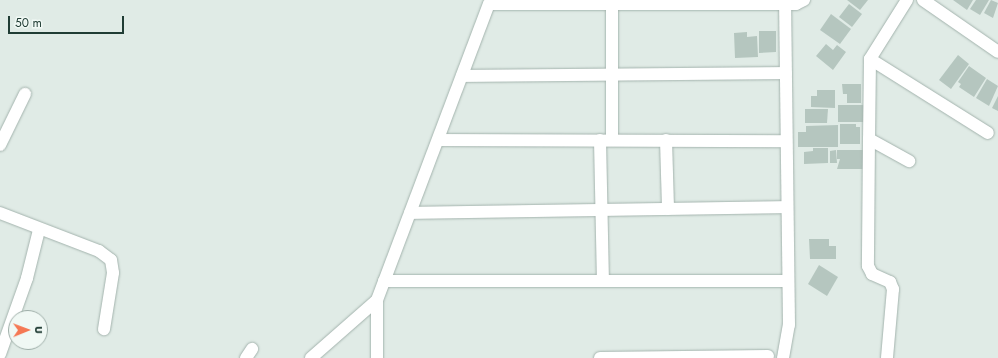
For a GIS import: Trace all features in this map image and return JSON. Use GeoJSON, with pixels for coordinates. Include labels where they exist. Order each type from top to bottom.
{"type":"FeatureCollection","features":[{"type":"Feature","properties":{"kind":"street"},"geometry":{"type":"LineString","coordinates":[[378,358],[377,300],[489,4],[647,1],[785,2],[796,4],[804,0]]}},
{"type":"Feature","properties":{"kind":"street"},"geometry":{"type":"LineString","coordinates":[[887,358],[894,289],[890,282],[872,274],[868,266],[870,59],[907,0]]}},
{"type":"Feature","properties":{"kind":"street"},"geometry":{"type":"LineString","coordinates":[[923,0],[998,52]]}},
{"type":"Feature","properties":{"kind":"street"},"geometry":{"type":"LineString","coordinates":[[603,280],[601,210],[612,75],[612,2]]}},
{"type":"Feature","properties":{"kind":"street"},"geometry":{"type":"LineString","coordinates":[[783,358],[789,325],[785,2]]}},
{"type":"Feature","properties":{"kind":"street"},"geometry":{"type":"LineString","coordinates":[[870,59],[988,132]]}},
{"type":"Feature","properties":{"kind":"street"},"geometry":{"type":"LineString","coordinates":[[462,76],[786,74]]}},
{"type":"Feature","properties":{"kind":"street"},"geometry":{"type":"LineString","coordinates":[[0,145],[25,94]]}},
{"type":"Feature","properties":{"kind":"street"},"geometry":{"type":"LineString","coordinates":[[869,139],[909,161]]}},
{"type":"Feature","properties":{"kind":"street"},"geometry":{"type":"LineString","coordinates":[[438,140],[786,141]]}},
{"type":"Feature","properties":{"kind":"street"},"geometry":{"type":"LineString","coordinates":[[666,140],[668,209]]}},
{"type":"Feature","properties":{"kind":"street"},"geometry":{"type":"LineString","coordinates":[[410,213],[787,207]]}},
{"type":"Feature","properties":{"kind":"street"},"geometry":{"type":"LineString","coordinates":[[0,213],[39,230],[99,251],[111,260],[114,273],[104,329]]}},
{"type":"Feature","properties":{"kind":"street"},"geometry":{"type":"LineString","coordinates":[[0,354],[27,278],[39,230]]}},
{"type":"Feature","properties":{"kind":"street"},"geometry":{"type":"LineString","coordinates":[[384,281],[788,281]]}},
{"type":"Feature","properties":{"kind":"street"},"geometry":{"type":"LineString","coordinates":[[311,358],[377,300]]}},
{"type":"Feature","properties":{"kind":"street"},"geometry":{"type":"LineString","coordinates":[[600,358],[768,356]]}},
{"type":"Feature","properties":{"kind":"building"},"geometry":{"type":"Polygon","coordinates":[[[847,0],[868,0],[860,10],[847,0]]]}},
{"type":"Feature","properties":{"kind":"building"},"geometry":{"type":"Polygon","coordinates":[[[953,0],[973,0],[967,10],[953,0]]]}},
{"type":"Feature","properties":{"kind":"building"},"geometry":{"type":"Polygon","coordinates":[[[976,0],[989,0],[980,15],[970,9],[976,0]]]}},
{"type":"Feature","properties":{"kind":"building"},"geometry":{"type":"Polygon","coordinates":[[[991,0],[998,3],[993,18],[984,13],[991,0]]]}},
{"type":"Feature","properties":{"kind":"building"},"geometry":{"type":"Polygon","coordinates":[[[849,4],[862,14],[852,27],[839,17],[849,4]]]}},
{"type":"Feature","properties":{"kind":"building"},"geometry":{"type":"Polygon","coordinates":[[[831,14],[851,29],[840,44],[820,30],[831,14]]]}},
{"type":"Feature","properties":{"kind":"building"},"geometry":{"type":"Polygon","coordinates":[[[759,31],[776,31],[776,52],[759,53],[759,31]]]}},
{"type":"Feature","properties":{"kind":"building"},"geometry":{"type":"Polygon","coordinates":[[[747,32],[747,37],[757,36],[758,57],[735,58],[734,33],[747,32]]]}},
{"type":"Feature","properties":{"kind":"building"},"geometry":{"type":"Polygon","coordinates":[[[826,44],[833,50],[837,45],[846,52],[833,70],[816,56],[826,44]]]}},
{"type":"Feature","properties":{"kind":"building"},"geometry":{"type":"Polygon","coordinates":[[[958,55],[969,64],[951,89],[939,80],[958,55]]]}},
{"type":"Feature","properties":{"kind":"building"},"geometry":{"type":"Polygon","coordinates":[[[969,66],[986,78],[974,97],[959,87],[961,84],[958,82],[969,66]]]}},
{"type":"Feature","properties":{"kind":"building"},"geometry":{"type":"Polygon","coordinates":[[[987,79],[998,86],[989,106],[976,98],[987,79]]]}},
{"type":"Feature","properties":{"kind":"building"},"geometry":{"type":"Polygon","coordinates":[[[842,84],[861,84],[861,103],[847,103],[847,94],[843,94],[842,84]]]}},
{"type":"Feature","properties":{"kind":"building"},"geometry":{"type":"Polygon","coordinates":[[[817,90],[835,90],[835,108],[811,107],[811,96],[817,96],[817,90]]]}},
{"type":"Feature","properties":{"kind":"building"},"geometry":{"type":"Polygon","coordinates":[[[998,96],[998,111],[992,108],[998,96]]]}},
{"type":"Feature","properties":{"kind":"building"},"geometry":{"type":"Polygon","coordinates":[[[838,105],[865,105],[865,122],[838,122],[838,105]]]}},
{"type":"Feature","properties":{"kind":"building"},"geometry":{"type":"Polygon","coordinates":[[[805,109],[828,109],[827,123],[805,123],[805,109]]]}},
{"type":"Feature","properties":{"kind":"building"},"geometry":{"type":"Polygon","coordinates":[[[840,124],[856,124],[856,127],[860,127],[860,144],[840,144],[840,124]]]}},
{"type":"Feature","properties":{"kind":"building"},"geometry":{"type":"Polygon","coordinates":[[[838,125],[838,147],[798,147],[798,132],[806,132],[806,126],[838,125]]]}},
{"type":"Feature","properties":{"kind":"building"},"geometry":{"type":"Polygon","coordinates":[[[813,148],[828,148],[828,163],[804,164],[804,152],[813,151],[813,148]]]}},
{"type":"Feature","properties":{"kind":"building"},"geometry":{"type":"Polygon","coordinates":[[[836,150],[837,163],[830,163],[830,151],[836,150]]]}},
{"type":"Feature","properties":{"kind":"building"},"geometry":{"type":"Polygon","coordinates":[[[837,150],[867,150],[867,169],[837,169],[840,159],[837,159],[837,150]]]}},
{"type":"Feature","properties":{"kind":"building"},"geometry":{"type":"Polygon","coordinates":[[[809,239],[829,239],[829,246],[836,246],[836,259],[810,259],[809,239]]]}},
{"type":"Feature","properties":{"kind":"building"},"geometry":{"type":"Polygon","coordinates":[[[819,265],[838,277],[827,296],[808,284],[819,265]]]}}]}
